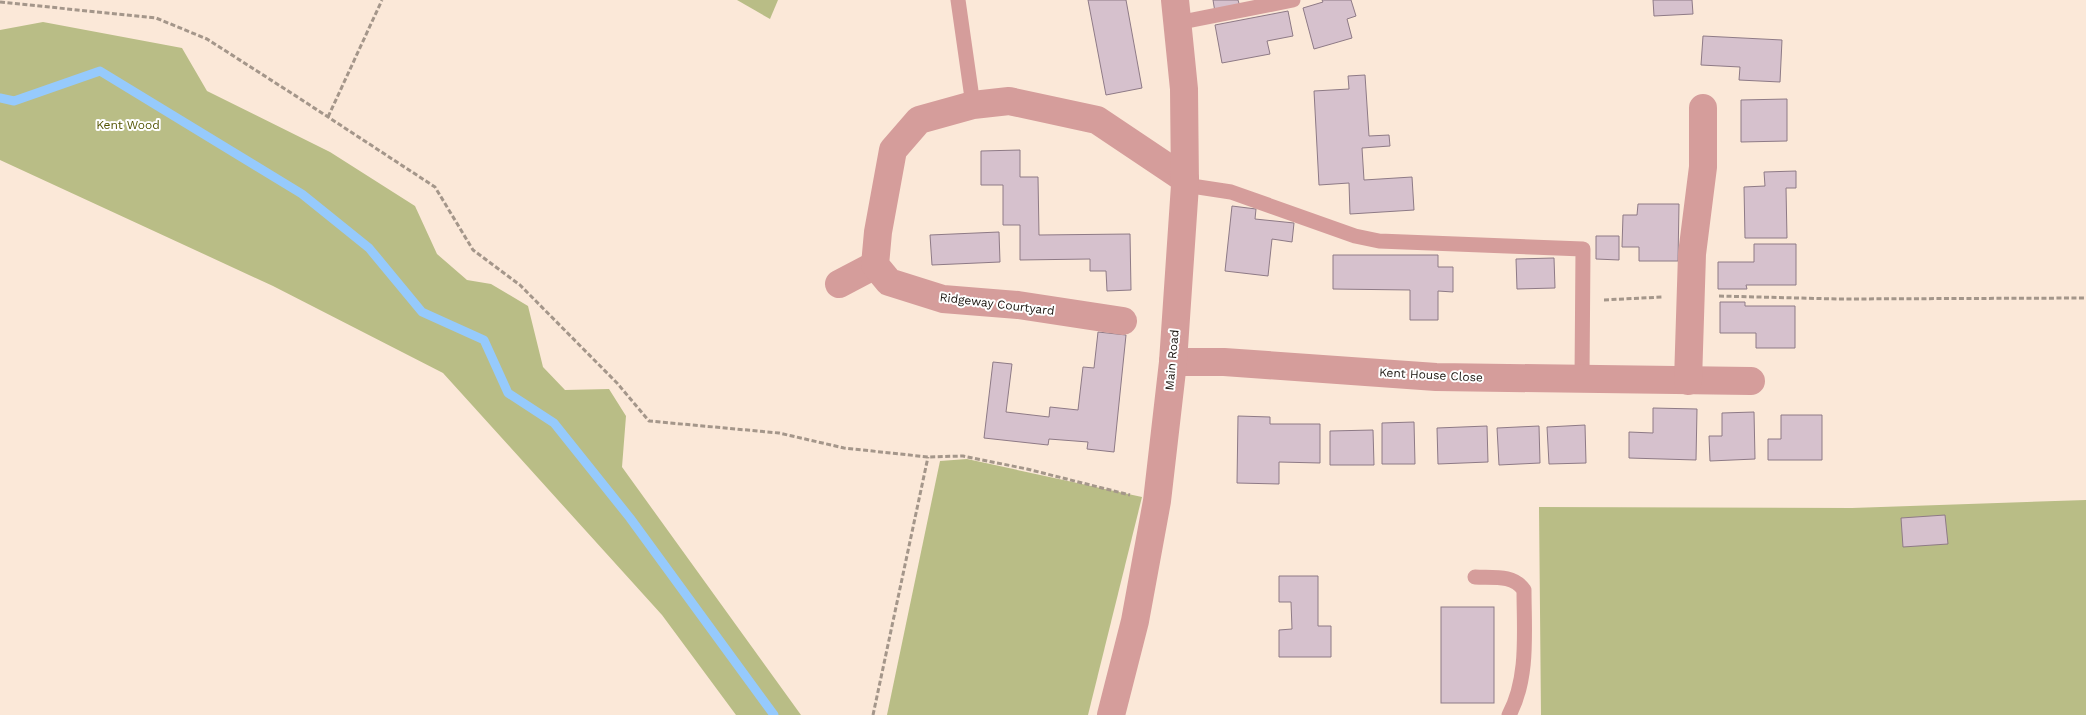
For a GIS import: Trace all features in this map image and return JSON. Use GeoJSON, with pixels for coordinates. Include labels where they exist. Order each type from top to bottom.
{"type":"FeatureCollection","features":[{"type":"Feature","properties":{"kind":"street","name":"Main Road"},"geometry":{"type":"LineString","coordinates":[[1111,715],[1135,621],[1157,501],[1173,362],[1185,182],[1184,90],[1176,12]]}},
{"type":"Feature","properties":{"kind":"street"},"geometry":{"type":"LineString","coordinates":[[838,284],[875,266],[878,232],[893,150],[919,120],[973,105],[1009,102],[1097,120],[1185,182]]}},
{"type":"Feature","properties":{"kind":"street"},"geometry":{"type":"LineString","coordinates":[[1688,381],[1692,254],[1703,167],[1703,108]]}},
{"type":"Feature","properties":{"kind":"street","name":"Ridgeway Courtyard"},"geometry":{"type":"LineString","coordinates":[[875,266],[889,282],[943,299],[1018,306],[1123,321]]}},
{"type":"Feature","properties":{"kind":"street","name":"Kent House Close"},"geometry":{"type":"LineString","coordinates":[[1173,362],[1224,362],[1436,377],[1750,381]]}},
{"type":"Feature","properties":{"kind":"lane"},"geometry":{"type":"LineString","coordinates":[[958,0],[973,105]]}},
{"type":"Feature","properties":{"kind":"lane"},"geometry":{"type":"LineString","coordinates":[[1176,12],[1293,0]]}},
{"type":"Feature","properties":{"kind":"lane"},"geometry":{"type":"LineString","coordinates":[[1185,182],[1231,192],[1355,236],[1379,241],[1584,249],[1582,380]]}},
{"type":"Feature","properties":{"kind":"lane"},"geometry":{"type":"LineString","coordinates":[[1475,577],[1510,579],[1519,583],[1524,590],[1524,652],[1518,697],[1509,715]]}},
{"type":"Feature","properties":{"kind":"path"},"geometry":{"type":"LineString","coordinates":[[328,117],[382,0]]}},
{"type":"Feature","properties":{"kind":"path"},"geometry":{"type":"LineString","coordinates":[[0,2],[156,18],[207,39],[328,117],[435,187],[473,250],[520,285],[617,383],[649,421],[779,433],[844,448],[928,457],[963,456],[1027,469],[1084,485],[1157,501]]}},
{"type":"Feature","properties":{"kind":"path"},"geometry":{"type":"LineString","coordinates":[[1583,301],[1691,296],[1838,299],[2086,298]]}},
{"type":"Feature","properties":{"kind":"path"},"geometry":{"type":"LineString","coordinates":[[873,715],[928,457]]}},
{"type":"Feature","properties":{"kind":"green space"},"geometry":{"type":"Polygon","coordinates":[[[737,0],[778,0],[770,19],[737,0]]]}},
{"type":"Feature","properties":{"kind":"green space","name":"Kent Wood"},"geometry":{"type":"Polygon","coordinates":[[[43,22],[182,48],[207,91],[330,152],[415,206],[437,254],[467,280],[491,284],[528,306],[543,367],[565,390],[609,389],[626,416],[622,467],[801,715],[736,715],[662,615],[443,373],[273,286],[0,160],[0,30],[43,22]]]}},
{"type":"Feature","properties":{"kind":"green space"},"geometry":{"type":"Polygon","coordinates":[[[967,459],[1142,497],[1088,715],[887,715],[940,461],[967,459]]]}},
{"type":"Feature","properties":{"kind":"green space"},"geometry":{"type":"Polygon","coordinates":[[[2086,500],[2086,715],[1541,715],[1539,507],[1852,508],[2086,500]]]}},
{"type":"Feature","properties":{"kind":"building"},"geometry":{"type":"Polygon","coordinates":[[[1088,0],[1126,0],[1142,88],[1106,95],[1088,0]]]}},
{"type":"Feature","properties":{"kind":"building"},"geometry":{"type":"Polygon","coordinates":[[[1213,0],[1238,0],[1240,7],[1215,12],[1213,0]]]}},
{"type":"Feature","properties":{"kind":"building"},"geometry":{"type":"Polygon","coordinates":[[[1322,0],[1351,0],[1356,16],[1347,19],[1352,38],[1314,49],[1303,8],[1323,2],[1322,0]]]}},
{"type":"Feature","properties":{"kind":"building"},"geometry":{"type":"Polygon","coordinates":[[[1653,0],[1692,0],[1693,14],[1654,16],[1653,0]]]}},
{"type":"Feature","properties":{"kind":"building"},"geometry":{"type":"Polygon","coordinates":[[[1288,11],[1293,36],[1267,41],[1270,54],[1222,63],[1215,25],[1288,11]]]}},
{"type":"Feature","properties":{"kind":"building"},"geometry":{"type":"Polygon","coordinates":[[[1703,36],[1782,40],[1780,82],[1739,80],[1740,67],[1701,65],[1703,36]]]}},
{"type":"Feature","properties":{"kind":"building"},"geometry":{"type":"Polygon","coordinates":[[[1365,75],[1369,136],[1389,135],[1390,146],[1362,148],[1364,180],[1412,177],[1414,210],[1350,214],[1349,183],[1319,185],[1314,91],[1349,89],[1348,76],[1365,75]]]}},
{"type":"Feature","properties":{"kind":"building"},"geometry":{"type":"Polygon","coordinates":[[[1787,99],[1787,141],[1741,142],[1741,100],[1787,99]]]}},
{"type":"Feature","properties":{"kind":"building"},"geometry":{"type":"Polygon","coordinates":[[[1020,150],[1020,177],[1038,177],[1039,235],[1130,234],[1131,290],[1107,291],[1106,271],[1090,271],[1090,259],[1020,260],[1020,225],[1003,225],[1003,185],[981,185],[981,151],[1020,150]]]}},
{"type":"Feature","properties":{"kind":"building"},"geometry":{"type":"Polygon","coordinates":[[[1796,171],[1796,188],[1786,188],[1787,238],[1745,238],[1744,187],[1765,186],[1764,172],[1796,171]]]}},
{"type":"Feature","properties":{"kind":"building"},"geometry":{"type":"Polygon","coordinates":[[[1638,204],[1679,204],[1678,261],[1639,261],[1639,247],[1622,247],[1623,215],[1637,215],[1638,204]]]}},
{"type":"Feature","properties":{"kind":"building"},"geometry":{"type":"Polygon","coordinates":[[[1232,206],[1256,209],[1255,219],[1294,223],[1292,242],[1272,239],[1268,276],[1225,271],[1232,206]]]}},
{"type":"Feature","properties":{"kind":"building"},"geometry":{"type":"Polygon","coordinates":[[[999,232],[1000,262],[932,265],[930,235],[999,232]]]}},
{"type":"Feature","properties":{"kind":"building"},"geometry":{"type":"Polygon","coordinates":[[[1596,236],[1619,236],[1619,260],[1596,259],[1596,236]]]}},
{"type":"Feature","properties":{"kind":"building"},"geometry":{"type":"Polygon","coordinates":[[[1754,244],[1796,244],[1796,285],[1746,285],[1747,289],[1718,289],[1718,262],[1754,262],[1754,244]]]}},
{"type":"Feature","properties":{"kind":"building"},"geometry":{"type":"Polygon","coordinates":[[[1333,255],[1438,255],[1438,267],[1453,267],[1453,292],[1438,291],[1438,320],[1410,320],[1410,290],[1333,289],[1333,255]]]}},
{"type":"Feature","properties":{"kind":"building"},"geometry":{"type":"Polygon","coordinates":[[[1554,258],[1555,288],[1517,289],[1516,259],[1554,258]]]}},
{"type":"Feature","properties":{"kind":"building"},"geometry":{"type":"Polygon","coordinates":[[[1720,302],[1745,302],[1745,306],[1795,306],[1795,348],[1756,348],[1756,333],[1720,333],[1720,302]]]}},
{"type":"Feature","properties":{"kind":"building"},"geometry":{"type":"Polygon","coordinates":[[[1098,332],[1126,335],[1114,452],[1087,449],[1088,442],[1049,439],[1048,445],[984,438],[993,362],[1012,364],[1006,412],[1049,417],[1050,407],[1078,410],[1083,367],[1094,368],[1098,332]]]}},
{"type":"Feature","properties":{"kind":"building"},"geometry":{"type":"Polygon","coordinates":[[[1653,408],[1697,409],[1696,460],[1629,458],[1629,432],[1653,433],[1653,408]]]}},
{"type":"Feature","properties":{"kind":"building"},"geometry":{"type":"Polygon","coordinates":[[[1754,412],[1755,459],[1710,461],[1709,436],[1722,436],[1722,413],[1754,412]]]}},
{"type":"Feature","properties":{"kind":"building"},"geometry":{"type":"Polygon","coordinates":[[[1781,415],[1822,415],[1822,460],[1768,460],[1768,439],[1781,439],[1781,415]]]}},
{"type":"Feature","properties":{"kind":"building"},"geometry":{"type":"Polygon","coordinates":[[[1238,416],[1270,417],[1270,424],[1320,424],[1320,463],[1279,462],[1279,484],[1237,483],[1238,416]]]}},
{"type":"Feature","properties":{"kind":"building"},"geometry":{"type":"Polygon","coordinates":[[[1414,422],[1415,464],[1382,464],[1382,423],[1414,422]]]}},
{"type":"Feature","properties":{"kind":"building"},"geometry":{"type":"Polygon","coordinates":[[[1585,425],[1586,463],[1549,464],[1547,427],[1585,425]]]}},
{"type":"Feature","properties":{"kind":"building"},"geometry":{"type":"Polygon","coordinates":[[[1487,426],[1488,462],[1438,464],[1437,428],[1487,426]]]}},
{"type":"Feature","properties":{"kind":"building"},"geometry":{"type":"Polygon","coordinates":[[[1539,426],[1540,463],[1499,465],[1497,428],[1539,426]]]}},
{"type":"Feature","properties":{"kind":"building"},"geometry":{"type":"Polygon","coordinates":[[[1373,430],[1374,465],[1330,465],[1330,431],[1373,430]]]}},
{"type":"Feature","properties":{"kind":"building"},"geometry":{"type":"Polygon","coordinates":[[[1945,515],[1948,544],[1903,547],[1901,518],[1945,515]]]}},
{"type":"Feature","properties":{"kind":"building"},"geometry":{"type":"Polygon","coordinates":[[[1279,576],[1318,576],[1318,626],[1331,626],[1331,657],[1279,657],[1279,630],[1292,629],[1291,602],[1279,602],[1279,576]]]}},
{"type":"Feature","properties":{"kind":"building"},"geometry":{"type":"Polygon","coordinates":[[[1441,607],[1494,607],[1494,703],[1441,703],[1441,607]]]}},
{"type":"Feature","properties":{"kind":"waterway"},"geometry":{"type":"LineString","coordinates":[[0,98],[14,101],[100,71],[302,194],[369,248],[422,312],[484,340],[508,393],[554,423],[630,518],[774,715]]}}]}
